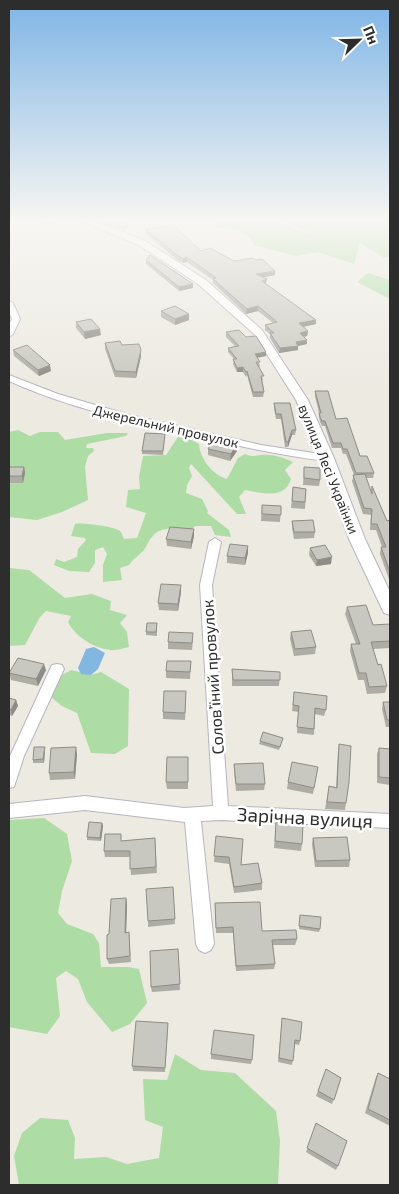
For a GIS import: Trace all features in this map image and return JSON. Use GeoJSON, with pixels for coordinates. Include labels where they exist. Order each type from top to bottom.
{"type":"FeatureCollection","features":[{"type":"Feature","properties":{"kind":"street","name":"вулиця Лесі Українки"},"geometry":{"type":"LineString","coordinates":[[192,276],[202,282],[258,332],[302,400],[327,458],[357,539],[390,609]]}},
{"type":"Feature","properties":{"kind":"street"},"geometry":{"type":"LineString","coordinates":[[9,303],[16,319],[9,334]]}},
{"type":"Feature","properties":{"kind":"street","name":"Джерельний провулок"},"geometry":{"type":"LineString","coordinates":[[9,378],[72,404],[114,415],[293,454],[327,458]]}},
{"type":"Feature","properties":{"kind":"street","name":"Соловʼїний провулок"},"geometry":{"type":"LineString","coordinates":[[215,542],[206,585],[220,813]]}},
{"type":"Feature","properties":{"kind":"street"},"geometry":{"type":"LineString","coordinates":[[9,782],[17,756],[57,669]]}},
{"type":"Feature","properties":{"kind":"street","name":"Зарічна вулиця"},"geometry":{"type":"LineString","coordinates":[[9,812],[85,803],[192,814],[220,813],[390,821]]}},
{"type":"Feature","properties":{"kind":"street"},"geometry":{"type":"LineString","coordinates":[[192,814],[205,944]]}},
{"type":"Feature","properties":{"kind":"green space"},"geometry":{"type":"Polygon","coordinates":[[[365,276],[377,276],[390,280],[390,299],[357,282],[365,276]]]}},
{"type":"Feature","properties":{"kind":"green space"},"geometry":{"type":"Polygon","coordinates":[[[18,430],[30,436],[40,432],[58,432],[65,440],[107,433],[128,433],[126,436],[87,444],[86,448],[93,448],[94,451],[88,456],[85,467],[88,500],[62,512],[37,520],[9,517],[9,432],[18,430]]]}},
{"type":"Feature","properties":{"kind":"green space"},"geometry":{"type":"Polygon","coordinates":[[[178,437],[188,438],[199,444],[208,466],[217,474],[227,479],[238,458],[245,454],[249,456],[273,455],[293,462],[285,470],[291,479],[284,490],[278,492],[265,493],[245,490],[239,497],[246,514],[237,514],[191,464],[189,468],[192,476],[187,485],[186,493],[202,499],[208,511],[207,513],[229,530],[231,537],[215,535],[211,526],[195,526],[190,532],[165,529],[156,533],[149,540],[144,549],[129,565],[120,568],[122,580],[103,582],[103,565],[107,554],[103,547],[95,550],[95,563],[89,572],[69,571],[54,565],[56,559],[64,562],[77,557],[78,549],[86,540],[85,538],[71,536],[75,524],[91,524],[117,529],[124,539],[137,538],[146,513],[126,507],[128,490],[140,489],[139,477],[143,456],[166,455],[178,437]]]}},
{"type":"Feature","properties":{"kind":"green space"},"geometry":{"type":"Polygon","coordinates":[[[9,568],[29,570],[65,598],[92,594],[111,601],[110,610],[127,615],[120,623],[127,632],[129,647],[112,650],[97,647],[75,632],[68,622],[71,616],[46,611],[40,617],[25,645],[9,646],[9,568]]]}},
{"type":"Feature","properties":{"kind":"green space"},"geometry":{"type":"Polygon","coordinates":[[[71,670],[91,675],[101,672],[129,689],[128,746],[115,754],[91,753],[77,713],[62,706],[47,694],[62,675],[71,670]]]}},
{"type":"Feature","properties":{"kind":"green space"},"geometry":{"type":"Polygon","coordinates":[[[44,818],[67,834],[72,861],[62,891],[58,913],[67,924],[93,934],[99,943],[101,967],[139,969],[147,1003],[130,1024],[112,1032],[87,1002],[78,979],[66,971],[56,978],[60,1016],[47,1034],[9,1027],[9,820],[44,818]]]}},
{"type":"Feature","properties":{"kind":"green space"},"geometry":{"type":"Polygon","coordinates":[[[175,1054],[201,1070],[235,1073],[276,1111],[280,1141],[278,1185],[19,1185],[14,1156],[22,1133],[40,1118],[68,1120],[75,1138],[74,1159],[106,1157],[127,1164],[159,1158],[163,1127],[145,1120],[143,1079],[167,1080],[175,1054]]]}},
{"type":"Feature","properties":{"kind":"water"},"geometry":{"type":"Polygon","coordinates":[[[94,647],[105,653],[98,669],[91,675],[81,674],[78,668],[86,649],[94,647]]]}},
{"type":"Feature","properties":{"kind":"building"},"geometry":{"type":"Polygon","coordinates":[[[165,276],[181,276],[193,284],[179,287],[165,276]]]}},
{"type":"Feature","properties":{"kind":"building"},"geometry":{"type":"Polygon","coordinates":[[[213,276],[260,276],[267,279],[262,281],[316,320],[299,323],[308,331],[300,333],[307,340],[296,342],[298,346],[280,348],[270,333],[274,333],[265,325],[277,322],[258,306],[247,309],[213,279],[216,278],[213,276]]]}},
{"type":"Feature","properties":{"kind":"building"},"geometry":{"type":"Polygon","coordinates":[[[175,306],[189,314],[175,319],[161,311],[175,306]]]}},
{"type":"Feature","properties":{"kind":"building"},"geometry":{"type":"Polygon","coordinates":[[[91,319],[100,329],[84,332],[76,322],[91,319]]]}},
{"type":"Feature","properties":{"kind":"building"},"geometry":{"type":"Polygon","coordinates":[[[239,330],[246,337],[256,336],[266,352],[255,354],[260,362],[256,362],[264,376],[261,376],[264,392],[253,392],[247,371],[243,367],[237,368],[233,359],[237,359],[228,348],[239,346],[226,332],[239,330]]]}},
{"type":"Feature","properties":{"kind":"building"},"geometry":{"type":"Polygon","coordinates":[[[120,341],[122,345],[139,344],[141,350],[136,372],[115,371],[105,343],[120,341]]]}},
{"type":"Feature","properties":{"kind":"building"},"geometry":{"type":"Polygon","coordinates":[[[27,345],[50,365],[38,370],[13,350],[27,345]]]}},
{"type":"Feature","properties":{"kind":"building"},"geometry":{"type":"Polygon","coordinates":[[[315,391],[328,391],[336,419],[347,418],[360,456],[367,456],[374,473],[356,473],[347,449],[343,449],[341,443],[333,443],[325,421],[322,421],[320,417],[319,413],[321,413],[315,391]]]}},
{"type":"Feature","properties":{"kind":"building"},"geometry":{"type":"Polygon","coordinates":[[[274,403],[290,403],[296,430],[292,430],[288,442],[286,442],[281,414],[276,414],[274,403]]]}},
{"type":"Feature","properties":{"kind":"building"},"geometry":{"type":"Polygon","coordinates":[[[145,433],[165,434],[163,451],[142,451],[145,433]]]}},
{"type":"Feature","properties":{"kind":"building"},"geometry":{"type":"Polygon","coordinates":[[[214,439],[237,444],[231,454],[208,449],[214,439]]]}},
{"type":"Feature","properties":{"kind":"building"},"geometry":{"type":"Polygon","coordinates":[[[9,467],[24,467],[22,476],[9,476],[9,467]]]}},
{"type":"Feature","properties":{"kind":"building"},"geometry":{"type":"Polygon","coordinates":[[[304,467],[320,468],[320,480],[304,478],[304,467]]]}},
{"type":"Feature","properties":{"kind":"building"},"geometry":{"type":"Polygon","coordinates":[[[365,474],[372,494],[372,486],[387,521],[390,520],[390,572],[381,547],[386,547],[377,524],[371,524],[372,509],[364,508],[353,475],[365,474]]]}},
{"type":"Feature","properties":{"kind":"building"},"geometry":{"type":"Polygon","coordinates":[[[293,487],[306,489],[305,502],[292,501],[293,487]]]}},
{"type":"Feature","properties":{"kind":"building"},"geometry":{"type":"Polygon","coordinates":[[[262,505],[281,506],[281,515],[262,514],[262,505]]]}},
{"type":"Feature","properties":{"kind":"building"},"geometry":{"type":"Polygon","coordinates":[[[313,520],[315,532],[294,532],[292,521],[313,520]]]}},
{"type":"Feature","properties":{"kind":"building"},"geometry":{"type":"Polygon","coordinates":[[[170,527],[194,529],[191,542],[166,539],[170,527]]]}},
{"type":"Feature","properties":{"kind":"building"},"geometry":{"type":"Polygon","coordinates":[[[230,544],[248,546],[245,558],[227,556],[230,544]]]}},
{"type":"Feature","properties":{"kind":"building"},"geometry":{"type":"Polygon","coordinates":[[[325,545],[332,557],[317,560],[310,548],[325,545]]]}},
{"type":"Feature","properties":{"kind":"building"},"geometry":{"type":"Polygon","coordinates":[[[161,584],[181,585],[178,604],[158,603],[161,584]]]}},
{"type":"Feature","properties":{"kind":"building"},"geometry":{"type":"Polygon","coordinates":[[[366,605],[373,625],[390,624],[390,641],[371,642],[378,665],[381,664],[387,686],[369,687],[366,673],[359,673],[351,644],[360,644],[347,607],[366,605]]]}},
{"type":"Feature","properties":{"kind":"building"},"geometry":{"type":"Polygon","coordinates":[[[147,623],[157,623],[156,632],[146,632],[147,623]]]}},
{"type":"Feature","properties":{"kind":"building"},"geometry":{"type":"Polygon","coordinates":[[[311,630],[316,647],[295,649],[291,632],[311,630]]]}},
{"type":"Feature","properties":{"kind":"building"},"geometry":{"type":"Polygon","coordinates":[[[169,632],[193,633],[192,643],[168,642],[169,632]]]}},
{"type":"Feature","properties":{"kind":"building"},"geometry":{"type":"Polygon","coordinates":[[[18,658],[44,664],[36,679],[9,673],[18,658]]]}},
{"type":"Feature","properties":{"kind":"building"},"geometry":{"type":"Polygon","coordinates":[[[167,661],[191,661],[190,672],[166,671],[167,661]]]}},
{"type":"Feature","properties":{"kind":"building"},"geometry":{"type":"Polygon","coordinates":[[[232,669],[280,672],[280,680],[233,680],[232,669]]]}},
{"type":"Feature","properties":{"kind":"building"},"geometry":{"type":"Polygon","coordinates":[[[164,691],[186,691],[185,713],[163,712],[164,691]]]}},
{"type":"Feature","properties":{"kind":"building"},"geometry":{"type":"Polygon","coordinates":[[[294,692],[327,696],[326,710],[315,708],[314,729],[297,727],[299,706],[293,705],[294,692]]]}},
{"type":"Feature","properties":{"kind":"building"},"geometry":{"type":"Polygon","coordinates":[[[9,698],[16,700],[11,710],[9,709],[9,698]]]}},
{"type":"Feature","properties":{"kind":"building"},"geometry":{"type":"Polygon","coordinates":[[[383,702],[390,702],[390,720],[387,720],[383,702]]]}},
{"type":"Feature","properties":{"kind":"building"},"geometry":{"type":"Polygon","coordinates":[[[263,732],[283,738],[280,747],[260,741],[263,732]]]}},
{"type":"Feature","properties":{"kind":"building"},"geometry":{"type":"Polygon","coordinates":[[[339,744],[351,746],[346,803],[327,802],[329,786],[337,788],[339,744]]]}},
{"type":"Feature","properties":{"kind":"building"},"geometry":{"type":"Polygon","coordinates":[[[34,747],[45,747],[43,759],[33,760],[34,747]]]}},
{"type":"Feature","properties":{"kind":"building"},"geometry":{"type":"Polygon","coordinates":[[[76,747],[74,772],[49,773],[51,748],[76,747]]]}},
{"type":"Feature","properties":{"kind":"building"},"geometry":{"type":"Polygon","coordinates":[[[379,748],[390,749],[390,778],[379,777],[379,748]]]}},
{"type":"Feature","properties":{"kind":"building"},"geometry":{"type":"Polygon","coordinates":[[[167,757],[188,757],[188,782],[166,782],[167,757]]]}},
{"type":"Feature","properties":{"kind":"building"},"geometry":{"type":"Polygon","coordinates":[[[292,762],[318,767],[314,788],[288,782],[292,762]]]}},
{"type":"Feature","properties":{"kind":"building"},"geometry":{"type":"Polygon","coordinates":[[[263,763],[265,784],[236,784],[234,764],[263,763]]]}},
{"type":"Feature","properties":{"kind":"building"},"geometry":{"type":"Polygon","coordinates":[[[89,822],[102,823],[100,838],[87,837],[89,822]]]}},
{"type":"Feature","properties":{"kind":"building"},"geometry":{"type":"Polygon","coordinates":[[[276,822],[303,825],[302,844],[275,841],[276,822]]]}},
{"type":"Feature","properties":{"kind":"building"},"geometry":{"type":"Polygon","coordinates":[[[105,834],[121,834],[121,841],[155,838],[156,867],[130,869],[130,851],[104,851],[105,834]]]}},
{"type":"Feature","properties":{"kind":"building"},"geometry":{"type":"Polygon","coordinates":[[[216,836],[243,839],[241,865],[258,863],[262,883],[234,887],[229,857],[214,856],[216,836]]]}},
{"type":"Feature","properties":{"kind":"building"},"geometry":{"type":"Polygon","coordinates":[[[347,837],[350,860],[316,861],[313,838],[347,837]]]}},
{"type":"Feature","properties":{"kind":"building"},"geometry":{"type":"Polygon","coordinates":[[[173,887],[175,919],[148,921],[146,889],[173,887]]]}},
{"type":"Feature","properties":{"kind":"building"},"geometry":{"type":"Polygon","coordinates":[[[126,898],[125,933],[129,932],[130,956],[107,959],[107,935],[109,934],[111,899],[126,898]]]}},
{"type":"Feature","properties":{"kind":"building"},"geometry":{"type":"Polygon","coordinates":[[[260,902],[262,931],[296,930],[297,939],[272,940],[275,964],[236,966],[233,927],[216,928],[215,903],[260,902]]]}},
{"type":"Feature","properties":{"kind":"building"},"geometry":{"type":"Polygon","coordinates":[[[300,915],[321,917],[320,929],[299,926],[300,915]]]}},
{"type":"Feature","properties":{"kind":"building"},"geometry":{"type":"Polygon","coordinates":[[[178,949],[180,984],[151,987],[150,951],[178,949]]]}},
{"type":"Feature","properties":{"kind":"building"},"geometry":{"type":"Polygon","coordinates":[[[282,1018],[302,1022],[300,1041],[295,1040],[293,1061],[279,1058],[282,1018]]]}},
{"type":"Feature","properties":{"kind":"building"},"geometry":{"type":"Polygon","coordinates":[[[136,1021],[168,1023],[165,1068],[132,1066],[136,1021]]]}},
{"type":"Feature","properties":{"kind":"building"},"geometry":{"type":"Polygon","coordinates":[[[214,1030],[254,1035],[252,1060],[211,1054],[214,1030]]]}},
{"type":"Feature","properties":{"kind":"building"},"geometry":{"type":"Polygon","coordinates":[[[326,1069],[341,1078],[334,1100],[318,1091],[326,1069]]]}},
{"type":"Feature","properties":{"kind":"building"},"geometry":{"type":"Polygon","coordinates":[[[378,1073],[390,1079],[390,1120],[368,1109],[378,1073]]]}},
{"type":"Feature","properties":{"kind":"building"},"geometry":{"type":"Polygon","coordinates":[[[316,1123],[347,1141],[338,1166],[307,1148],[316,1123]]]}}]}
